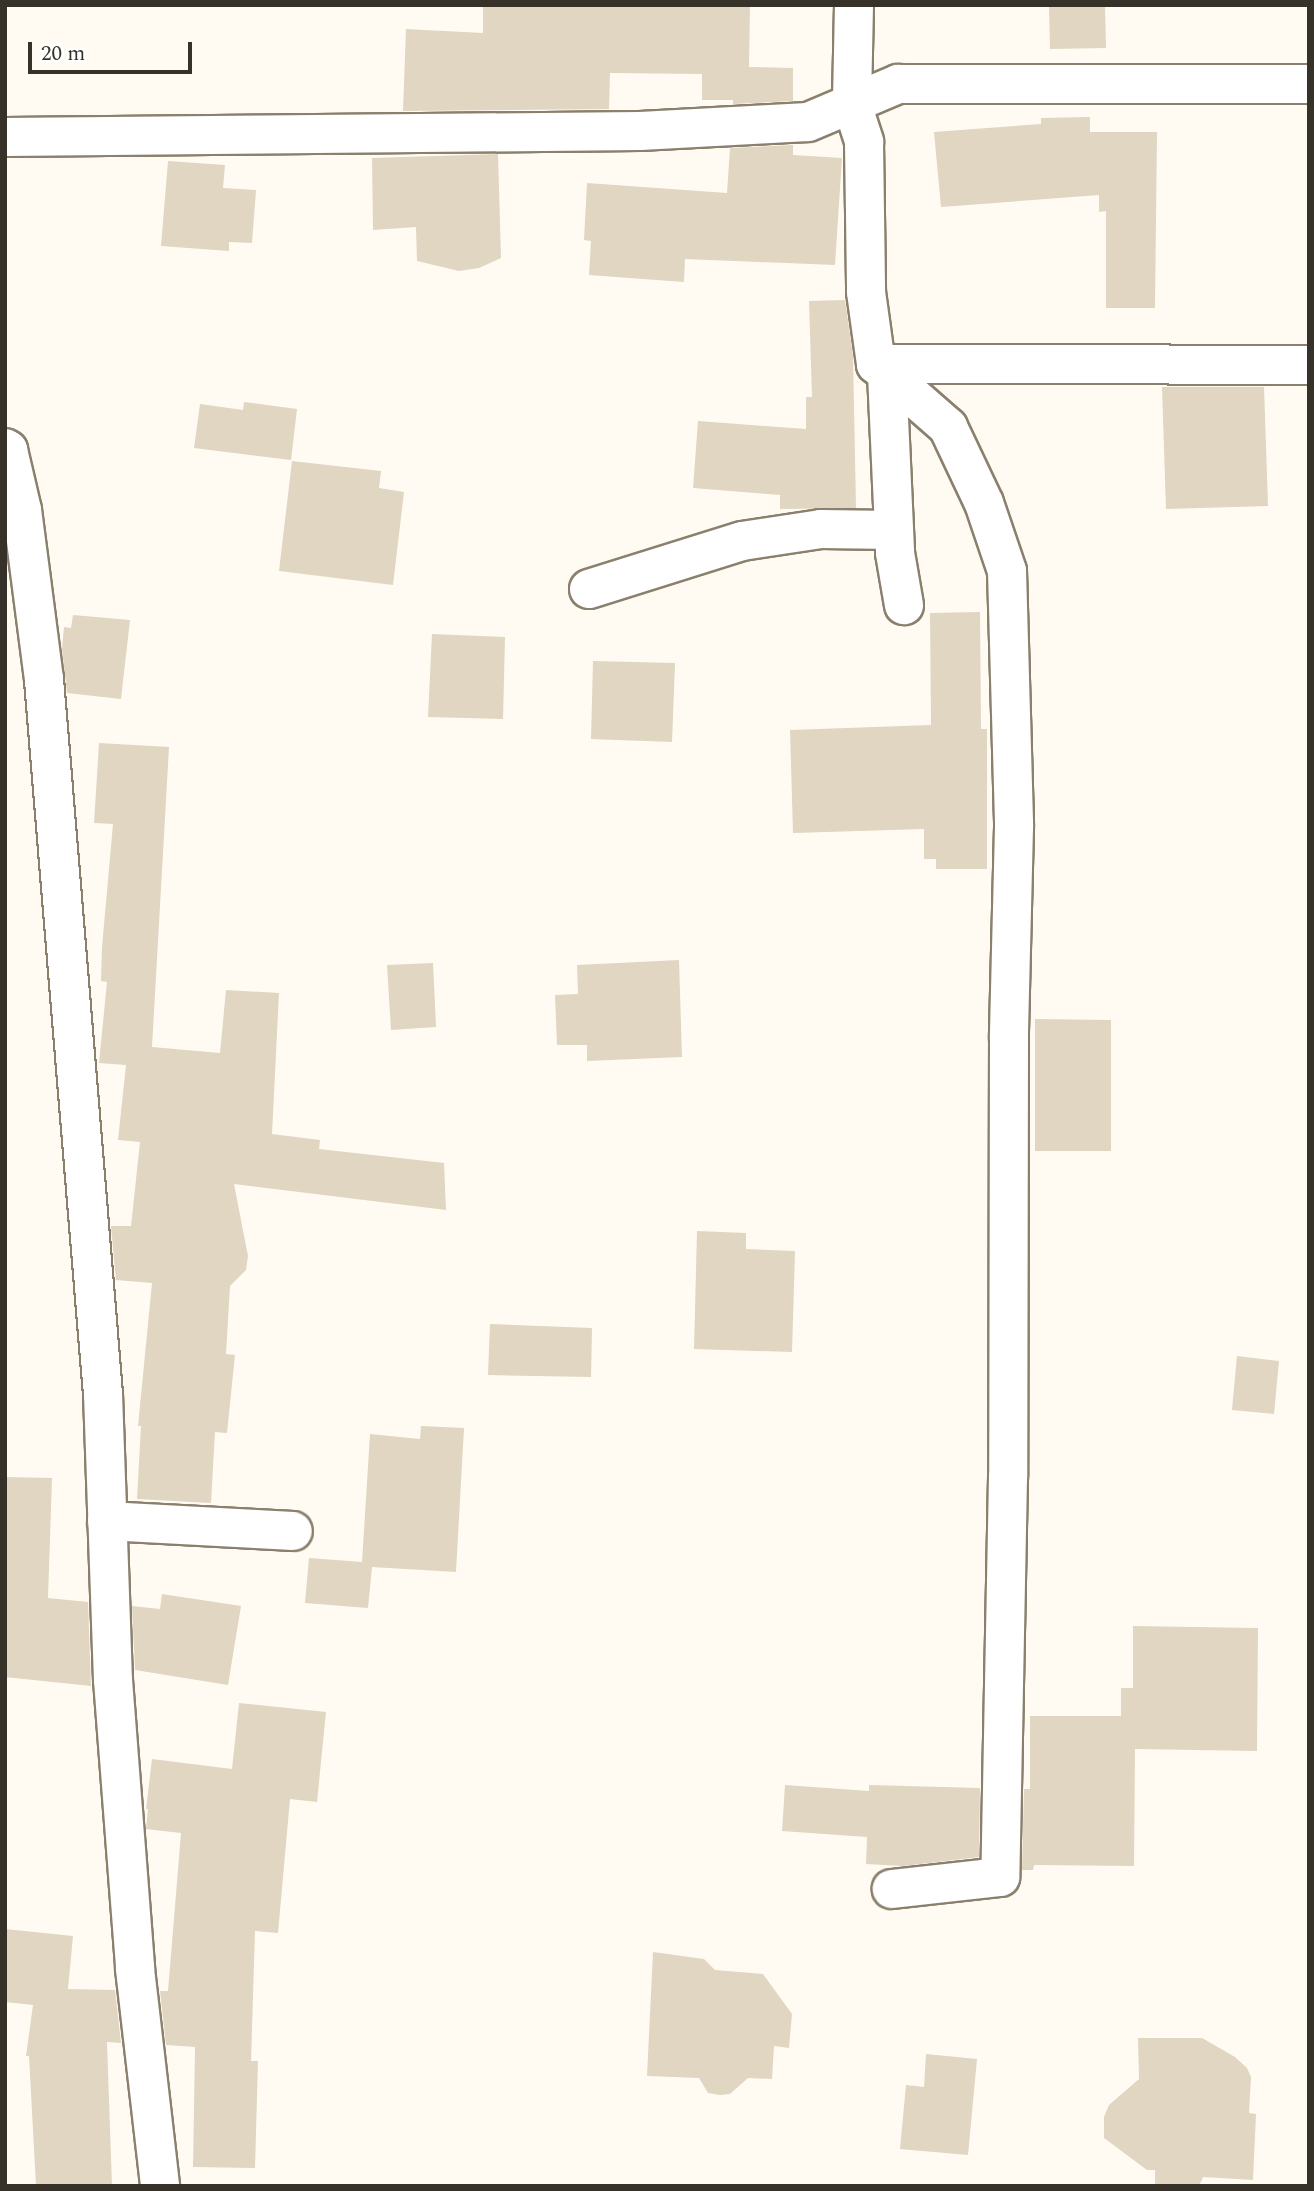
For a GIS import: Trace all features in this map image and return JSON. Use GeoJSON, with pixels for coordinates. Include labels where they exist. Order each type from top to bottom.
{"type":"FeatureCollection","features":[{"type":"Feature","properties":{"kind":"street"},"geometry":{"type":"LineString","coordinates":[[853,5],[852,104],[864,142],[866,292],[882,369],[894,530],[904,605]]}},
{"type":"Feature","properties":{"kind":"street"},"geometry":{"type":"LineString","coordinates":[[5,137],[640,131],[808,122],[898,84],[1309,84]]}},
{"type":"Feature","properties":{"kind":"street"},"geometry":{"type":"LineString","coordinates":[[882,369],[1309,365]]}},
{"type":"Feature","properties":{"kind":"street"},"geometry":{"type":"LineString","coordinates":[[882,369],[948,427],[984,502],[1007,571],[1014,827],[1009,1039],[1008,1491],[1000,1877],[892,1889]]}},
{"type":"Feature","properties":{"kind":"street"},"geometry":{"type":"LineString","coordinates":[[5,449],[8,450],[22,510],[44,680],[102,1380],[113,1680],[135,1969],[160,2186]]}},
{"type":"Feature","properties":{"kind":"street"},"geometry":{"type":"LineString","coordinates":[[589,589],[742,541],[821,529],[894,530]]}},
{"type":"Feature","properties":{"kind":"street"},"geometry":{"type":"LineString","coordinates":[[107,1521],[293,1531]]}},
{"type":"Feature","properties":{"kind":"building"},"geometry":{"type":"Polygon","coordinates":[[[483,5],[750,5],[749,67],[793,68],[793,101],[733,104],[733,100],[702,100],[702,74],[610,73],[609,109],[403,111],[406,29],[483,33],[483,5]]]}},
{"type":"Feature","properties":{"kind":"building"},"geometry":{"type":"Polygon","coordinates":[[[1049,5],[1105,5],[1106,48],[1050,49],[1049,5]]]}},
{"type":"Feature","properties":{"kind":"building"},"geometry":{"type":"Polygon","coordinates":[[[1090,117],[1090,132],[1157,132],[1155,308],[1106,308],[1106,211],[1099,212],[1099,195],[941,207],[934,132],[1041,124],[1041,118],[1090,117]]]}},
{"type":"Feature","properties":{"kind":"building"},"geometry":{"type":"Polygon","coordinates":[[[793,145],[793,155],[842,158],[835,265],[685,259],[684,282],[589,275],[591,241],[584,240],[587,183],[727,193],[730,148],[793,145]]]}},
{"type":"Feature","properties":{"kind":"building"},"geometry":{"type":"Polygon","coordinates":[[[498,154],[501,258],[479,268],[459,271],[417,261],[416,227],[373,230],[372,158],[498,154]]]}},
{"type":"Feature","properties":{"kind":"building"},"geometry":{"type":"Polygon","coordinates":[[[168,161],[225,165],[223,188],[256,190],[252,243],[229,242],[229,251],[161,246],[168,161]]]}},
{"type":"Feature","properties":{"kind":"building"},"geometry":{"type":"Polygon","coordinates":[[[845,300],[853,356],[856,508],[780,509],[780,495],[693,488],[698,421],[806,429],[806,397],[812,397],[809,301],[845,300]]]}},
{"type":"Feature","properties":{"kind":"building"},"geometry":{"type":"Polygon","coordinates":[[[1162,387],[1264,387],[1268,506],[1166,509],[1162,387]]]}},
{"type":"Feature","properties":{"kind":"building"},"geometry":{"type":"Polygon","coordinates":[[[244,402],[297,409],[291,460],[194,448],[200,404],[243,410],[244,402]]]}},
{"type":"Feature","properties":{"kind":"building"},"geometry":{"type":"Polygon","coordinates":[[[292,461],[381,471],[379,488],[404,492],[393,585],[279,571],[292,461]]]}},
{"type":"Feature","properties":{"kind":"building"},"geometry":{"type":"Polygon","coordinates":[[[980,612],[981,729],[987,729],[987,869],[936,869],[936,859],[924,859],[924,829],[793,833],[790,730],[931,725],[930,613],[980,612]]]}},
{"type":"Feature","properties":{"kind":"building"},"geometry":{"type":"Polygon","coordinates":[[[73,615],[130,620],[121,699],[67,693],[62,649],[64,627],[71,628],[73,615]]]}},
{"type":"Feature","properties":{"kind":"building"},"geometry":{"type":"Polygon","coordinates":[[[432,634],[505,637],[503,719],[428,717],[432,634]]]}},
{"type":"Feature","properties":{"kind":"building"},"geometry":{"type":"Polygon","coordinates":[[[593,661],[675,663],[672,742],[591,739],[593,661]]]}},
{"type":"Feature","properties":{"kind":"building"},"geometry":{"type":"Polygon","coordinates":[[[99,743],[169,747],[152,1047],[220,1053],[226,990],[279,993],[272,1134],[320,1140],[319,1149],[444,1163],[446,1210],[234,1184],[248,1256],[246,1270],[230,1286],[226,1354],[235,1355],[227,1433],[215,1432],[211,1503],[137,1499],[141,1426],[138,1426],[152,1283],[116,1280],[111,1226],[131,1226],[140,1142],[118,1140],[126,1065],[99,1063],[107,982],[101,981],[102,947],[113,824],[94,823],[99,743]]]}},
{"type":"Feature","properties":{"kind":"building"},"geometry":{"type":"Polygon","coordinates":[[[679,960],[682,1057],[587,1061],[587,1045],[557,1045],[555,995],[578,994],[577,965],[679,960]]]}},
{"type":"Feature","properties":{"kind":"building"},"geometry":{"type":"Polygon","coordinates":[[[433,963],[436,1027],[391,1030],[387,965],[433,963]]]}},
{"type":"Feature","properties":{"kind":"building"},"geometry":{"type":"Polygon","coordinates":[[[1035,1019],[1111,1020],[1111,1151],[1035,1151],[1035,1019]]]}},
{"type":"Feature","properties":{"kind":"building"},"geometry":{"type":"Polygon","coordinates":[[[697,1231],[746,1233],[746,1249],[795,1251],[792,1352],[694,1349],[697,1231]]]}},
{"type":"Feature","properties":{"kind":"building"},"geometry":{"type":"Polygon","coordinates":[[[490,1324],[592,1328],[591,1377],[488,1375],[490,1324]]]}},
{"type":"Feature","properties":{"kind":"building"},"geometry":{"type":"Polygon","coordinates":[[[1237,1356],[1279,1361],[1274,1414],[1232,1410],[1237,1356]]]}},
{"type":"Feature","properties":{"kind":"building"},"geometry":{"type":"Polygon","coordinates":[[[421,1426],[464,1428],[456,1572],[372,1567],[368,1608],[305,1603],[309,1558],[362,1562],[370,1434],[420,1439],[421,1426]]]}},
{"type":"Feature","properties":{"kind":"building"},"geometry":{"type":"Polygon","coordinates":[[[5,1477],[52,1478],[48,1598],[88,1602],[91,1686],[5,1677],[5,1477]]]}},
{"type":"Feature","properties":{"kind":"building"},"geometry":{"type":"Polygon","coordinates":[[[162,1594],[241,1606],[228,1685],[135,1670],[132,1606],[160,1609],[162,1594]]]}},
{"type":"Feature","properties":{"kind":"building"},"geometry":{"type":"Polygon","coordinates":[[[1133,1626],[1258,1628],[1257,1751],[1135,1749],[1134,1866],[1034,1865],[1033,1870],[1022,1870],[1024,1789],[1030,1789],[1030,1716],[1121,1716],[1121,1688],[1133,1688],[1133,1626]]]}},
{"type":"Feature","properties":{"kind":"building"},"geometry":{"type":"Polygon","coordinates":[[[239,1703],[326,1712],[317,1802],[290,1799],[278,1933],[255,1931],[251,2061],[258,2061],[255,2168],[193,2167],[195,2047],[166,2045],[160,1991],[168,1991],[181,1833],[146,1829],[146,1809],[152,1759],[232,1769],[239,1703]]]}},
{"type":"Feature","properties":{"kind":"building"},"geometry":{"type":"Polygon","coordinates":[[[785,1785],[869,1791],[869,1785],[980,1788],[979,1857],[903,1866],[866,1864],[867,1837],[782,1831],[785,1785]]]}},
{"type":"Feature","properties":{"kind":"building"},"geometry":{"type":"Polygon","coordinates":[[[5,1929],[73,1936],[68,1989],[115,1990],[121,2043],[107,2042],[112,2186],[36,2186],[29,2056],[26,2056],[33,2005],[5,2002],[5,1929]]]}},
{"type":"Feature","properties":{"kind":"building"},"geometry":{"type":"Polygon","coordinates":[[[653,1952],[704,1959],[715,1970],[763,1974],[792,2014],[789,2048],[774,2046],[772,2079],[748,2078],[730,2094],[720,2095],[708,2093],[699,2078],[647,2076],[653,1952]]]}},
{"type":"Feature","properties":{"kind":"building"},"geometry":{"type":"Polygon","coordinates":[[[1138,2038],[1202,2038],[1235,2057],[1247,2068],[1251,2077],[1249,2113],[1256,2114],[1253,2180],[1203,2177],[1199,2186],[1155,2186],[1155,2170],[1147,2170],[1104,2138],[1104,2117],[1109,2105],[1139,2079],[1138,2038]]]}},
{"type":"Feature","properties":{"kind":"building"},"geometry":{"type":"Polygon","coordinates":[[[926,2054],[977,2059],[968,2155],[900,2149],[906,2085],[924,2087],[926,2054]]]}}]}
